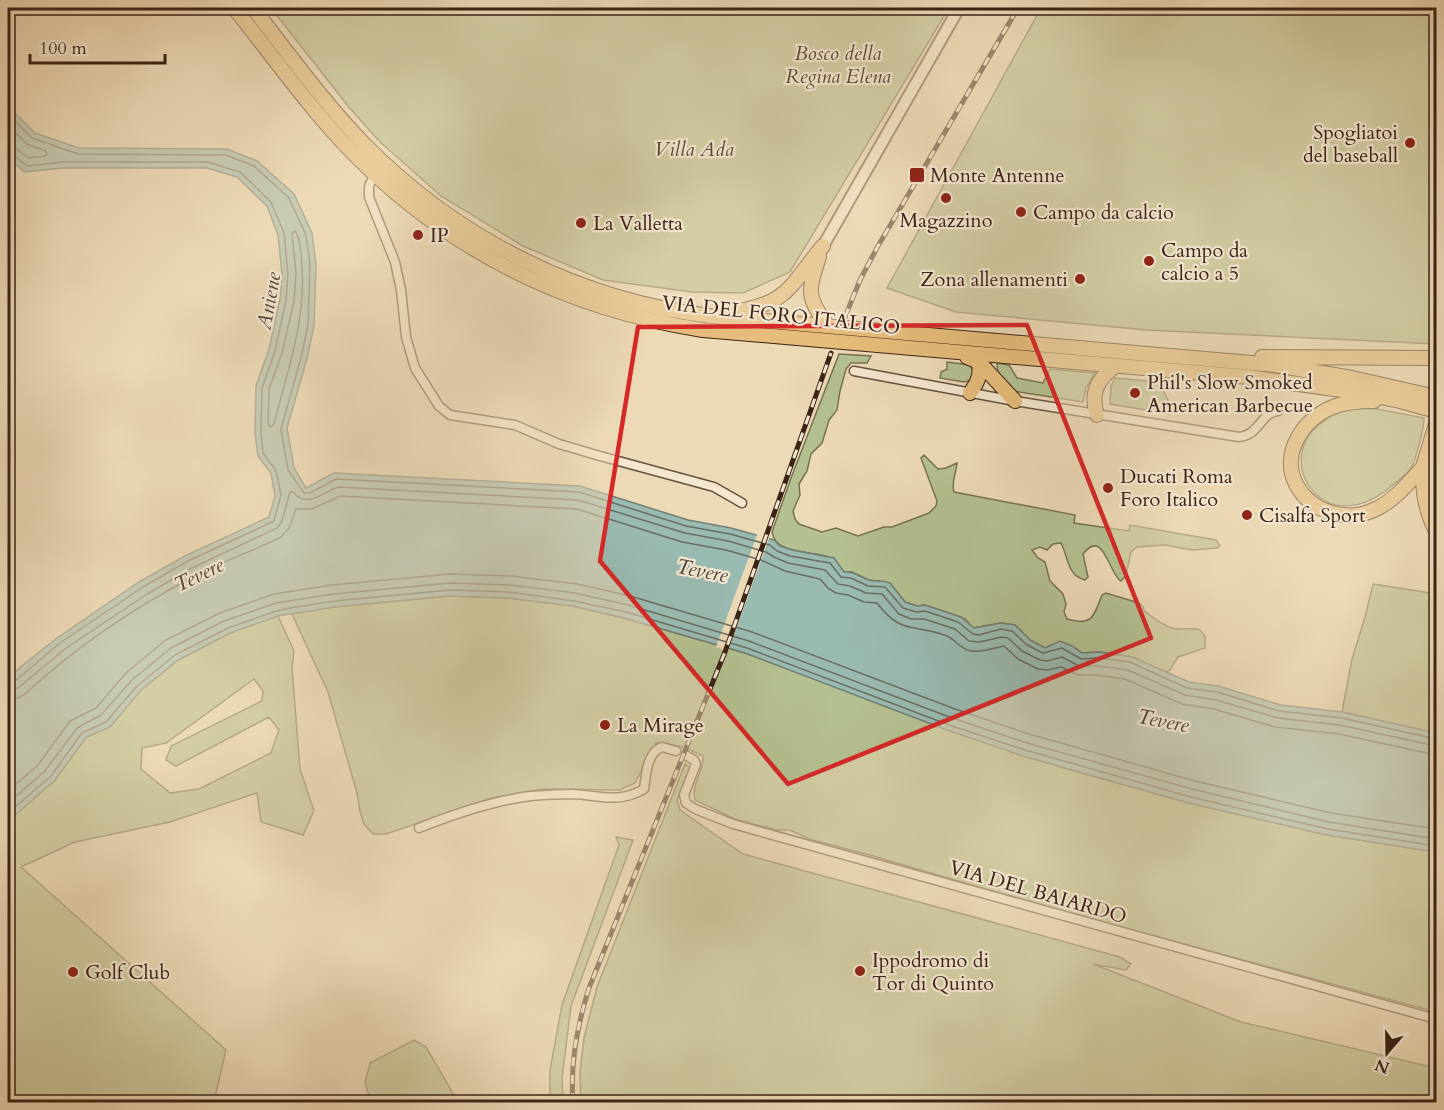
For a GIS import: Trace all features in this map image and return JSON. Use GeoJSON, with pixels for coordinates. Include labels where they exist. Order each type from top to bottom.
{"type":"FeatureCollection","features":[{"type":"Feature","properties":{"kind":"main road","name":"VIA DEL FORO ITALICO"},"geometry":{"type":"LineString","coordinates":[[234,8],[325,122],[375,174],[411,205],[482,255],[530,280],[598,307],[656,322],[703,330],[1287,381],[1400,401],[1437,411]]}},
{"type":"Feature","properties":{"kind":"main road","name":"VIA DEL FORO ITALICO"},"geometry":{"type":"LineString","coordinates":[[253,8],[330,106],[366,145],[411,187],[458,221],[514,256],[571,282],[641,304],[710,316],[1216,359],[1325,373],[1437,398]]}},
{"type":"Feature","properties":{"kind":"main road"},"geometry":{"type":"LineString","coordinates":[[710,316],[750,309],[777,300],[794,285],[823,246]]}},
{"type":"Feature","properties":{"kind":"main road"},"geometry":{"type":"LineString","coordinates":[[823,246],[810,291],[813,304],[828,326]]}},
{"type":"Feature","properties":{"kind":"main road"},"geometry":{"type":"LineString","coordinates":[[932,350],[974,358],[1015,401]]}},
{"type":"Feature","properties":{"kind":"main road"},"geometry":{"type":"LineString","coordinates":[[1216,359],[1298,356],[1437,358]]}},
{"type":"Feature","properties":{"kind":"main road"},"geometry":{"type":"LineString","coordinates":[[970,393],[978,382],[979,362]]}},
{"type":"Feature","properties":{"kind":"main road"},"geometry":{"type":"LineString","coordinates":[[1097,415],[1094,403],[1095,393],[1107,373],[1115,366]]}},
{"type":"Feature","properties":{"kind":"main road"},"geometry":{"type":"LineString","coordinates":[[1400,401],[1348,403],[1327,409],[1310,421],[1299,435],[1292,452],[1292,469],[1296,484],[1307,498],[1319,507],[1336,514],[1357,516],[1387,503],[1423,466]]}},
{"type":"Feature","properties":{"kind":"main road"},"geometry":{"type":"LineString","coordinates":[[1437,424],[1423,466],[1422,484],[1430,520],[1437,531]]}},
{"type":"Feature","properties":{"kind":"street"},"geometry":{"type":"LineString","coordinates":[[823,246],[959,8]]}},
{"type":"Feature","properties":{"kind":"street"},"geometry":{"type":"LineString","coordinates":[[375,174],[368,194],[396,262],[402,290],[406,337],[415,368],[439,406],[450,415],[515,426],[559,444],[714,487],[742,503]]}},
{"type":"Feature","properties":{"kind":"street"},"geometry":{"type":"LineString","coordinates":[[854,371],[1097,415],[1242,437],[1252,433],[1270,413],[1278,411]]}},
{"type":"Feature","properties":{"kind":"street"},"geometry":{"type":"LineString","coordinates":[[419,828],[480,807],[528,796],[572,794],[620,799],[633,796],[644,789],[651,759],[656,750],[662,747],[676,751]]}},
{"type":"Feature","properties":{"kind":"street","name":"VIA DEL BAIARDO"},"geometry":{"type":"LineString","coordinates":[[687,756],[696,761],[696,764],[684,795],[686,803],[695,809],[733,824],[1437,1019]]}},
{"type":"Feature","properties":{"kind":"highlighted area"},"geometry":{"type":"Polygon","coordinates":[[[1027,325],[1151,638],[788,784],[600,561],[638,327],[1027,325]]]}},
{"type":"Feature","properties":{"kind":"green space","name":"Villa Ada"},"geometry":{"type":"Polygon","coordinates":[[[271,8],[949,8],[790,272],[743,293],[692,292],[603,280],[523,246],[441,196],[379,141],[348,106],[271,8]]]}},
{"type":"Feature","properties":{"kind":"green space"},"geometry":{"type":"Polygon","coordinates":[[[1041,8],[1436,8],[1436,344],[1147,330],[956,312],[887,288],[1041,8]]]}},
{"type":"Feature","properties":{"kind":"green space"},"geometry":{"type":"Polygon","coordinates":[[[839,354],[871,356],[867,363],[851,363],[846,369],[837,410],[829,420],[822,443],[811,454],[807,471],[799,484],[800,495],[793,511],[799,524],[822,532],[836,528],[858,536],[884,527],[892,527],[929,513],[936,506],[937,501],[921,458],[924,455],[938,469],[957,463],[953,481],[954,492],[1075,515],[1074,523],[1129,531],[1130,525],[1216,540],[1220,546],[1217,548],[1192,550],[1165,545],[1137,547],[1131,552],[1126,575],[1121,581],[1101,549],[1096,546],[1090,547],[1083,554],[1088,577],[1085,580],[1079,578],[1071,570],[1061,543],[1053,544],[1047,550],[1040,547],[1032,550],[1038,558],[1045,562],[1050,581],[1063,594],[1066,604],[1064,612],[1067,619],[1082,621],[1091,618],[1102,595],[1106,593],[1140,603],[1144,610],[1169,627],[1200,630],[1205,636],[1205,648],[1178,657],[1170,670],[1166,672],[1132,657],[1099,652],[1082,653],[1072,646],[1045,648],[1030,640],[1015,625],[1001,623],[973,628],[965,619],[925,605],[917,606],[905,602],[890,583],[869,580],[852,572],[844,572],[826,556],[786,548],[779,544],[772,532],[839,354]]]}},
{"type":"Feature","properties":{"kind":"green space"},"geometry":{"type":"Polygon","coordinates":[[[947,362],[970,365],[973,371],[972,380],[964,382],[940,378],[941,372],[947,369],[947,362]]]}},
{"type":"Feature","properties":{"kind":"green space"},"geometry":{"type":"Polygon","coordinates":[[[997,363],[1009,365],[1017,378],[1043,383],[1050,369],[1095,373],[1086,388],[1083,402],[1013,391],[998,374],[997,363]]]}},
{"type":"Feature","properties":{"kind":"green space"},"geometry":{"type":"Polygon","coordinates":[[[1115,378],[1159,382],[1170,404],[1169,414],[1110,404],[1111,386],[1115,378]]]}},
{"type":"Feature","properties":{"kind":"green space"},"geometry":{"type":"Polygon","coordinates":[[[1367,407],[1424,418],[1414,461],[1407,473],[1369,500],[1346,506],[1327,501],[1312,490],[1303,474],[1301,455],[1308,437],[1337,412],[1367,407]]]}},
{"type":"Feature","properties":{"kind":"green space"},"geometry":{"type":"Polygon","coordinates":[[[1373,584],[1436,594],[1436,733],[1342,712],[1352,659],[1373,584]]]}},
{"type":"Feature","properties":{"kind":"green space"},"geometry":{"type":"Polygon","coordinates":[[[449,596],[508,598],[573,606],[624,618],[745,653],[1012,752],[1074,771],[1189,803],[1327,835],[1436,852],[1436,1012],[1036,904],[809,839],[790,830],[777,830],[737,820],[695,800],[695,788],[702,768],[703,756],[686,748],[668,744],[656,743],[635,783],[620,790],[542,789],[491,798],[386,834],[373,834],[364,824],[360,812],[357,793],[328,692],[292,614],[334,607],[449,596]]]}},
{"type":"Feature","properties":{"kind":"green space"},"geometry":{"type":"Polygon","coordinates":[[[278,616],[294,651],[292,668],[300,769],[314,811],[303,835],[261,822],[257,793],[170,822],[75,842],[21,867],[226,1050],[214,1102],[8,1102],[8,821],[55,780],[86,737],[110,727],[140,691],[178,660],[230,633],[278,616]],[[254,679],[166,743],[142,748],[141,769],[170,793],[199,789],[271,753],[279,730],[269,717],[176,766],[166,760],[171,746],[262,701],[263,691],[254,679]]]}},
{"type":"Feature","properties":{"kind":"green space","name":"Ippodromo di Tor di Quinto"},"geometry":{"type":"Polygon","coordinates":[[[685,764],[690,768],[677,800],[680,810],[743,854],[1120,957],[1131,964],[1126,970],[1093,964],[1241,1022],[1436,1068],[1436,1102],[581,1102],[580,1072],[584,1038],[597,987],[685,764]]]}},
{"type":"Feature","properties":{"kind":"green space"},"geometry":{"type":"Polygon","coordinates":[[[616,837],[633,840],[571,1006],[562,1078],[563,1102],[550,1102],[550,1070],[562,1005],[619,845],[616,837]]]}},
{"type":"Feature","properties":{"kind":"green space"},"geometry":{"type":"Polygon","coordinates":[[[414,1040],[426,1047],[458,1102],[371,1102],[365,1083],[370,1063],[414,1040]]]}},
{"type":"Feature","properties":{"kind":"water","name":"Tevere"},"geometry":{"type":"Polygon","coordinates":[[[8,106],[35,133],[79,148],[227,149],[257,161],[294,194],[312,233],[316,264],[314,325],[308,355],[287,428],[294,468],[306,488],[334,473],[580,486],[688,520],[731,528],[774,540],[780,546],[792,550],[834,558],[844,572],[854,573],[869,580],[890,583],[905,602],[917,606],[925,605],[961,617],[974,628],[1001,623],[1015,625],[1030,640],[1045,648],[1060,641],[1082,653],[1099,652],[1132,657],[1189,682],[1218,686],[1281,705],[1342,712],[1436,733],[1436,852],[1327,835],[1189,803],[1023,756],[947,730],[745,653],[624,618],[573,606],[508,598],[449,596],[334,607],[278,616],[230,633],[178,660],[140,691],[110,727],[86,737],[55,780],[8,821],[8,680],[19,668],[57,638],[139,582],[185,556],[269,517],[275,496],[271,473],[258,456],[255,434],[256,386],[269,349],[280,299],[282,274],[278,235],[267,206],[237,177],[207,168],[63,168],[25,172],[8,159],[8,106]]]}},
{"type":"Feature","properties":{"kind":"pier"},"geometry":{"type":"Polygon","coordinates":[[[758,532],[770,536],[728,651],[716,647],[758,532]]]}},
{"type":"Feature","properties":{"kind":"railway"},"geometry":{"type":"LineString","coordinates":[[845,317],[860,280],[878,246],[1018,8]]}},
{"type":"Feature","properties":{"kind":"railway"},"geometry":{"type":"LineString","coordinates":[[573,1102],[575,1045],[589,988],[725,652],[831,353]]}},
{"type":"Feature","properties":{"kind":"place","name":"Spogliatoi del baseball"},"geometry":{"type":"Point","coordinates":[1410,143]}},
{"type":"Feature","properties":{"kind":"place","name":"Monte Antenne"},"geometry":{"type":"Point","coordinates":[917,175]}},
{"type":"Feature","properties":{"kind":"place","name":"Magazzino"},"geometry":{"type":"Point","coordinates":[946,198]}},
{"type":"Feature","properties":{"kind":"place","name":"Campo da calcio"},"geometry":{"type":"Point","coordinates":[1021,212]}},
{"type":"Feature","properties":{"kind":"place","name":"La Valletta"},"geometry":{"type":"Point","coordinates":[581,223]}},
{"type":"Feature","properties":{"kind":"place","name":"IP"},"geometry":{"type":"Point","coordinates":[418,235]}},
{"type":"Feature","properties":{"kind":"place","name":"Campo da calcio a 5"},"geometry":{"type":"Point","coordinates":[1149,261]}},
{"type":"Feature","properties":{"kind":"place","name":"Zona allenamenti"},"geometry":{"type":"Point","coordinates":[1080,279]}},
{"type":"Feature","properties":{"kind":"place","name":"Phil's Slow Smoked American Barbecue"},"geometry":{"type":"Point","coordinates":[1135,393]}},
{"type":"Feature","properties":{"kind":"place","name":"Ducati Roma Foro Italico"},"geometry":{"type":"Point","coordinates":[1108,488]}},
{"type":"Feature","properties":{"kind":"place","name":"Cisalfa Sport"},"geometry":{"type":"Point","coordinates":[1247,515]}},
{"type":"Feature","properties":{"kind":"place","name":"La Mirage"},"geometry":{"type":"Point","coordinates":[605,725]}},
{"type":"Feature","properties":{"kind":"place","name":"Ippodromo di Tor di Quinto"},"geometry":{"type":"Point","coordinates":[860,971]}},
{"type":"Feature","properties":{"kind":"place","name":"Golf Club"},"geometry":{"type":"Point","coordinates":[73,972]}},
{"type":"Feature","properties":{"kind":"park label","name":"Bosco della Regina Elena"},"geometry":{"type":"Point","coordinates":[838,64]}},
{"type":"Feature","properties":{"kind":"water label","name":"Aniene"},"geometry":{"type":"Point","coordinates":[269,301]}}]}
